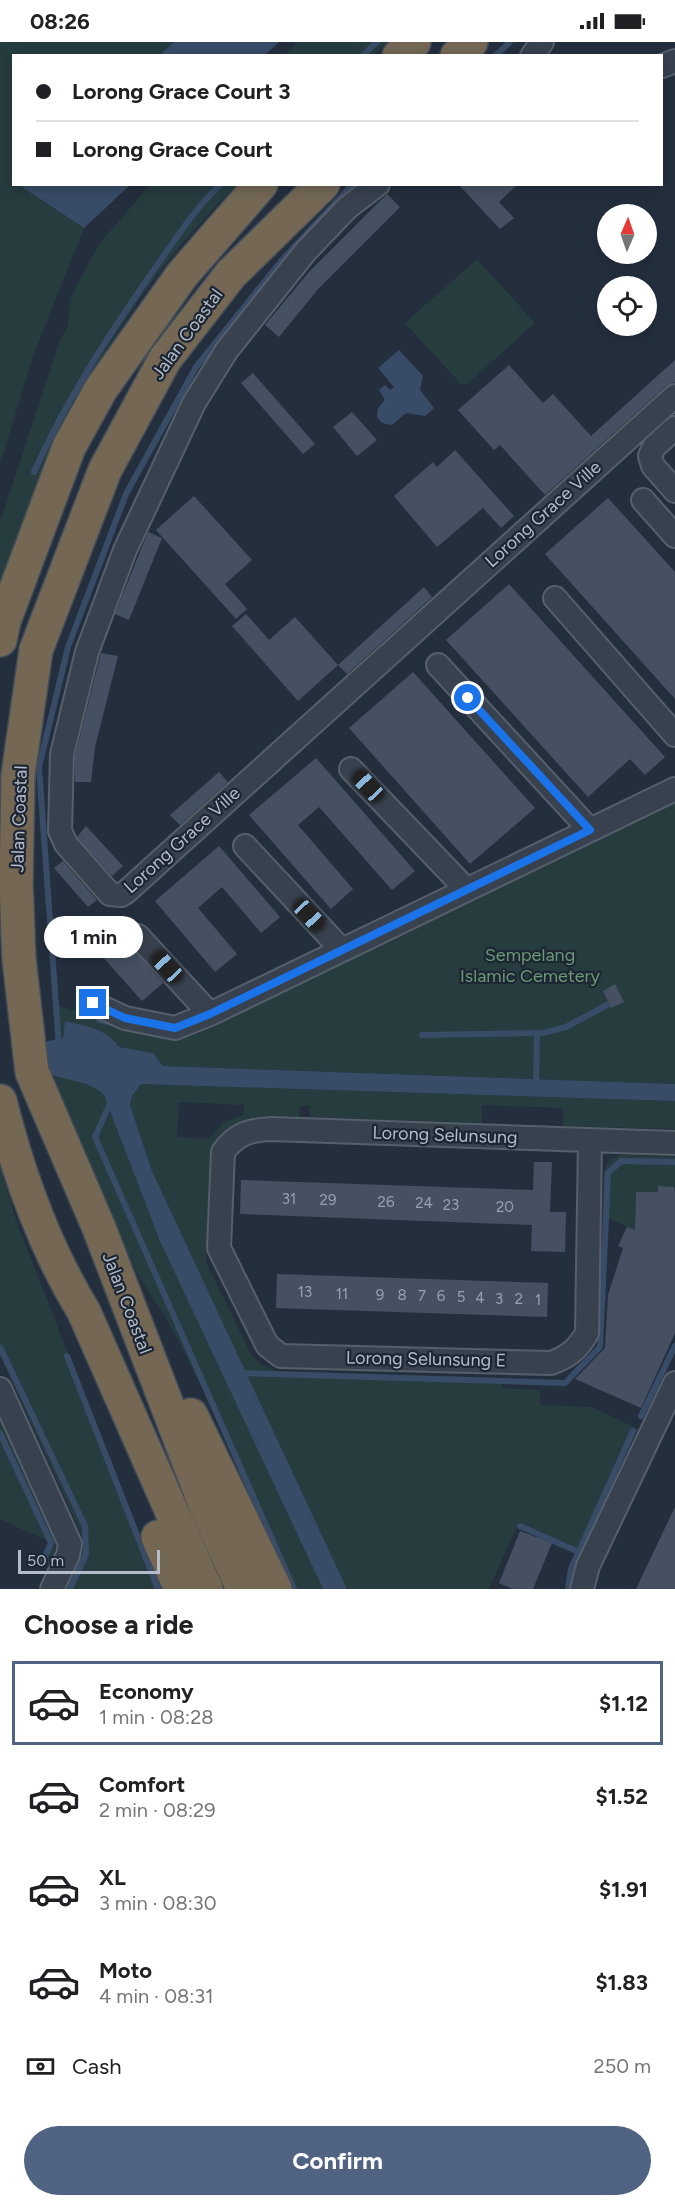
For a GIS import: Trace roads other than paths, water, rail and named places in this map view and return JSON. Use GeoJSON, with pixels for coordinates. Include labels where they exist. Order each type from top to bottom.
{"type":"FeatureCollection","features":[{"type":"Feature","properties":{"kind":"highway"},"geometry":{"type":"LineString","coordinates":[[401,54],[414,42]]}},
{"type":"Feature","properties":{"kind":"highway"},"geometry":{"type":"LineString","coordinates":[[459,54],[471,42]]}},
{"type":"Feature","properties":{"kind":"highway","name":"Jalan Coastal"},"geometry":{"type":"LineString","coordinates":[[0,640],[4,621],[69,447],[101,389],[182,275],[259,186]]}},
{"type":"Feature","properties":{"kind":"highway","name":"Jalan Coastal"},"geometry":{"type":"LineString","coordinates":[[243,1589],[207,1509],[99,1228],[32,1072],[19,959],[16,895],[18,775],[36,650],[105,470],[165,359],[231,274],[321,186]]}},
{"type":"Feature","properties":{"kind":"highway"},"geometry":{"type":"LineString","coordinates":[[0,1101],[9,1138],[59,1272],[68,1317],[181,1589]]}},
{"type":"Feature","properties":{"kind":"highway"},"geometry":{"type":"LineString","coordinates":[[99,1228],[122,1265],[275,1589]]}},
{"type":"Feature","properties":{"kind":"highway"},"geometry":{"type":"LineString","coordinates":[[59,1272],[84,1312],[206,1589]]}},
{"type":"Feature","properties":{"kind":"street","name":"Lorong Grace Ville"},"geometry":{"type":"LineString","coordinates":[[375,186],[347,208],[306,251],[227,350],[194,403],[125,550],[87,652],[62,754],[60,831],[66,844],[110,894],[122,895],[126,892],[675,396]]}},
{"type":"Feature","properties":{"kind":"street"},"geometry":{"type":"LineString","coordinates":[[675,428],[654,447],[650,456],[653,466],[675,490]]}},
{"type":"Feature","properties":{"kind":"street"},"geometry":{"type":"LineString","coordinates":[[643,500],[675,536]]}},
{"type":"Feature","properties":{"kind":"street"},"geometry":{"type":"LineString","coordinates":[[555,598],[675,735]]}},
{"type":"Feature","properties":{"kind":"street"},"geometry":{"type":"LineString","coordinates":[[438,664],[590,830]]}},
{"type":"Feature","properties":{"kind":"street"},"geometry":{"type":"LineString","coordinates":[[351,769],[466,889]]}},
{"type":"Feature","properties":{"kind":"street"},"geometry":{"type":"LineString","coordinates":[[93,1003],[125,1018],[175,1028],[210,1014],[675,789]]}},
{"type":"Feature","properties":{"kind":"street"},"geometry":{"type":"LineString","coordinates":[[244,846],[341,949]]}},
{"type":"Feature","properties":{"kind":"street"},"geometry":{"type":"LineString","coordinates":[[138,936],[210,1014]]}},
{"type":"Feature","properties":{"kind":"street","name":"Lorong Selunsung"},"geometry":{"type":"LineString","coordinates":[[224,1152],[233,1139],[251,1130],[272,1129],[675,1143]]}},
{"type":"Feature","properties":{"kind":"street","name":"Lorong Selunsung E"},"geometry":{"type":"LineString","coordinates":[[224,1152],[219,1248],[267,1345],[281,1356],[551,1362],[573,1352],[580,1346],[586,1333],[590,1140]]}},
{"type":"Feature","properties":{"kind":"street"},"geometry":{"type":"LineString","coordinates":[[582,1589],[588,1566],[675,1383]]}},
{"type":"Feature","properties":{"kind":"street"},"geometry":{"type":"LineString","coordinates":[[0,1389],[70,1544],[68,1555],[52,1589]]}},
{"type":"Feature","properties":{"kind":"water"},"geometry":{"type":"Polygon","coordinates":[[[174,42],[279,42],[266,54],[161,54],[174,42]]]}},
{"type":"Feature","properties":{"kind":"water"},"geometry":{"type":"Polygon","coordinates":[[[23,186],[129,186],[84,228],[23,186]]]}},
{"type":"Feature","properties":{"kind":"water"},"geometry":{"type":"Polygon","coordinates":[[[399,350],[423,376],[420,390],[434,408],[425,416],[406,413],[392,425],[382,423],[377,417],[378,408],[385,400],[379,390],[385,385],[390,390],[394,387],[378,368],[399,350]]]}},
{"type":"Feature","properties":{"kind":"water"},"geometry":{"type":"Polygon","coordinates":[[[65,1021],[102,1032],[119,1047],[153,1053],[163,1066],[675,1084],[675,1101],[141,1084],[132,1096],[130,1105],[152,1171],[347,1589],[323,1589],[159,1239],[104,1095],[99,1090],[85,1084],[48,1073],[44,1042],[63,1038],[65,1021]]]}},
{"type":"Feature","properties":{"kind":"waterway"},"geometry":{"type":"LineString","coordinates":[[364,54],[377,42]]}},
{"type":"Feature","properties":{"kind":"waterway"},"geometry":{"type":"LineString","coordinates":[[497,54],[510,42]]}},
{"type":"Feature","properties":{"kind":"waterway"},"geometry":{"type":"LineString","coordinates":[[34,472],[60,419],[104,344],[185,226],[219,186]]}},
{"type":"Feature","properties":{"kind":"waterway"},"geometry":{"type":"LineString","coordinates":[[59,1047],[39,767],[68,647],[126,494],[196,367],[282,260],[351,186]]}},
{"type":"Feature","properties":{"kind":"waterway"},"geometry":{"type":"LineString","coordinates":[[422,1035],[543,1033],[566,1027],[607,1005]]}},
{"type":"Feature","properties":{"kind":"waterway"},"geometry":{"type":"LineString","coordinates":[[99,1020],[113,1023]]}},
{"type":"Feature","properties":{"kind":"waterway"},"geometry":{"type":"LineString","coordinates":[[536,1087],[537,1034]]}},
{"type":"Feature","properties":{"kind":"waterway"},"geometry":{"type":"LineString","coordinates":[[111,1101],[95,1137],[294,1589]]}},
{"type":"Feature","properties":{"kind":"waterway"},"geometry":{"type":"LineString","coordinates":[[239,1373],[565,1383],[600,1347],[608,1173],[621,1161],[675,1162]]}},
{"type":"Feature","properties":{"kind":"waterway"},"geometry":{"type":"LineString","coordinates":[[641,1416],[675,1346]]}},
{"type":"Feature","properties":{"kind":"waterway"},"geometry":{"type":"LineString","coordinates":[[0,1347],[85,1526],[86,1554],[70,1589]]}},
{"type":"Feature","properties":{"kind":"waterway"},"geometry":{"type":"LineString","coordinates":[[67,1356],[158,1589]]}},
{"type":"Feature","properties":{"kind":"waterway"},"geometry":{"type":"LineString","coordinates":[[568,1589],[571,1569],[633,1431]]}},
{"type":"Feature","properties":{"kind":"waterway"},"geometry":{"type":"LineString","coordinates":[[0,1433],[51,1543],[42,1563]]}},
{"type":"Feature","properties":{"kind":"waterway"},"geometry":{"type":"LineString","coordinates":[[520,1526],[579,1552]]}},
{"type":"Feature","properties":{"kind":"park label","name":"Sempelang Islamic Cemetery"},"geometry":{"type":"Point","coordinates":[530,965]}}]}
